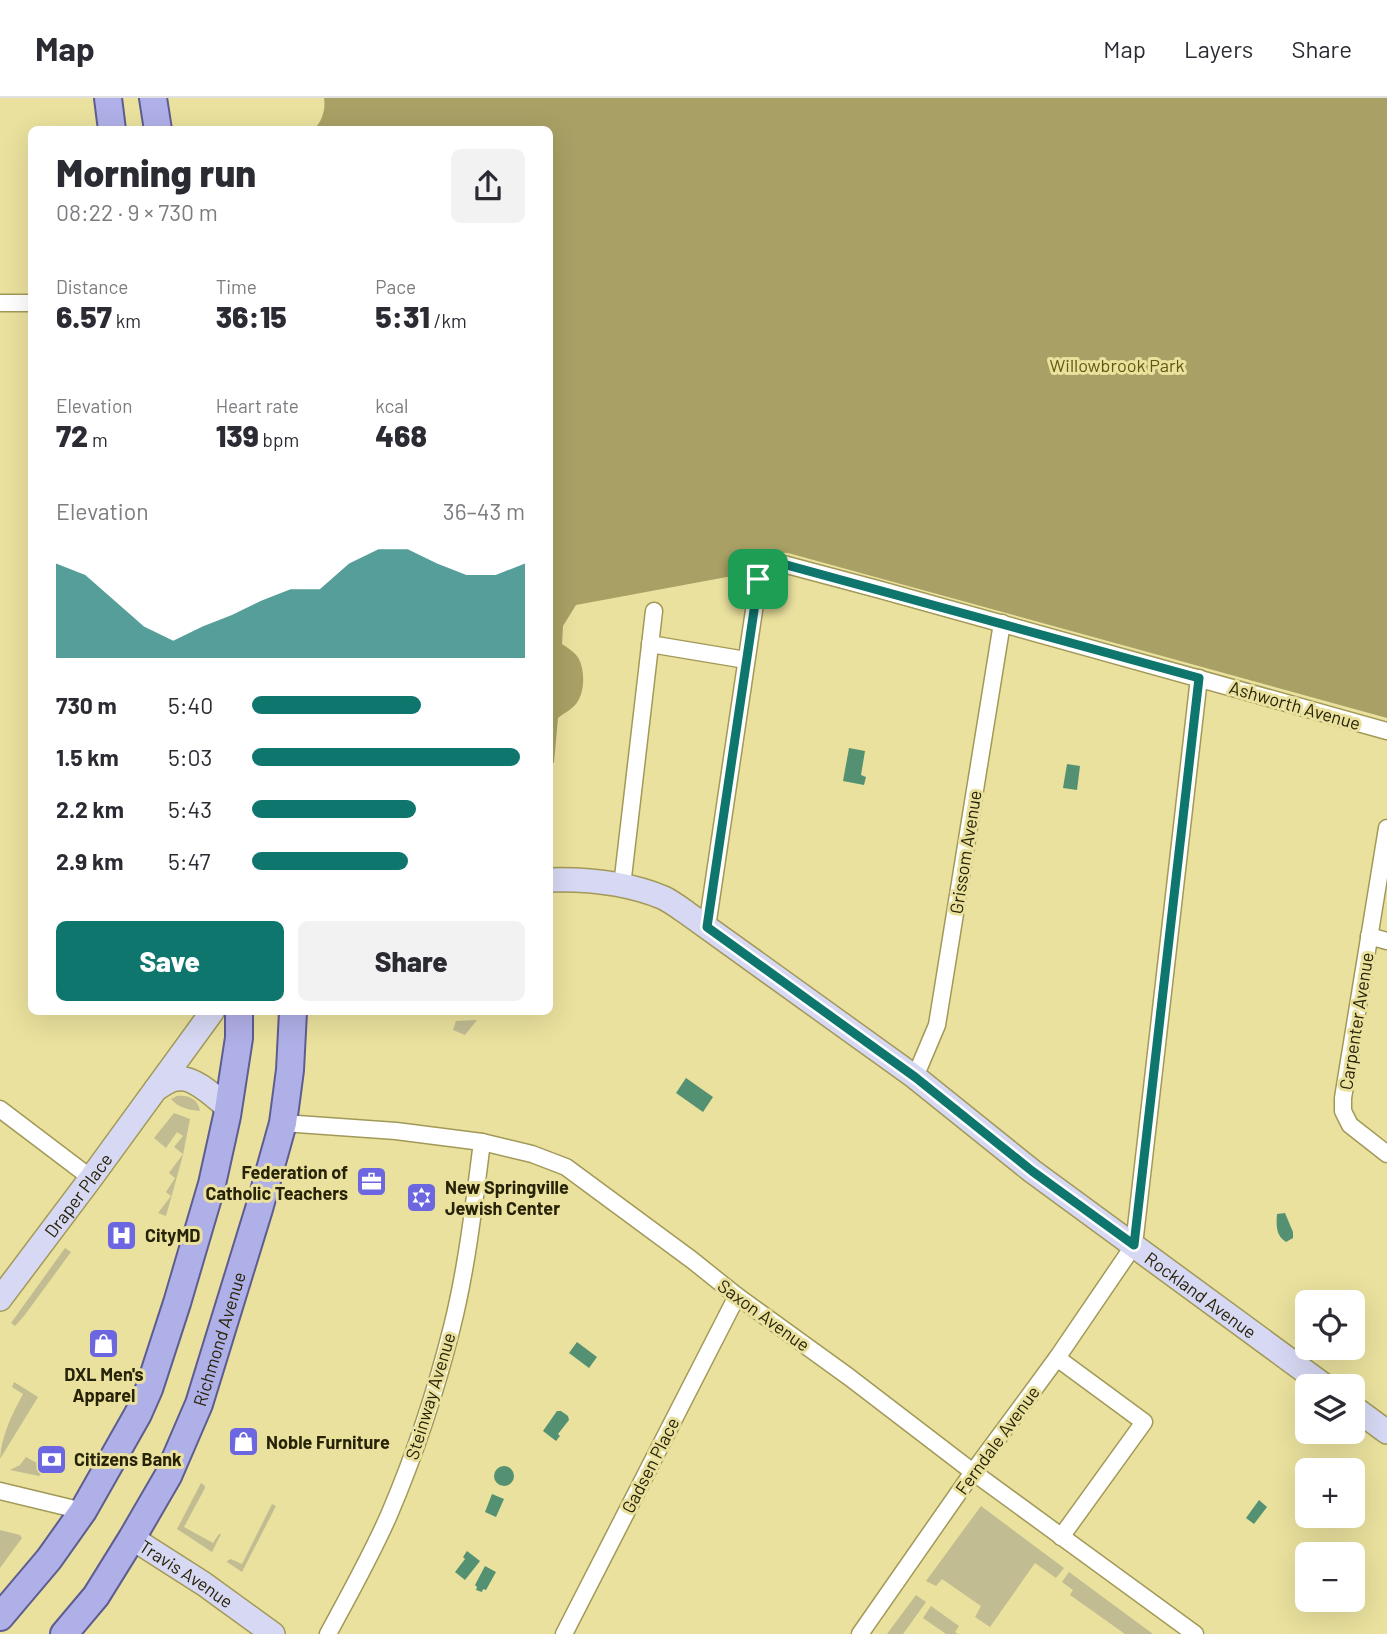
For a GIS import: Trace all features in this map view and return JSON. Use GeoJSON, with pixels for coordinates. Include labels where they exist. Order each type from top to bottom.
{"type":"FeatureCollection","features":[{"type":"Feature","properties":{"kind":"main road"},"geometry":{"type":"LineString","coordinates":[[108,98],[112,126]]}},
{"type":"Feature","properties":{"kind":"main road"},"geometry":{"type":"LineString","coordinates":[[153,98],[157,126]]}},
{"type":"Feature","properties":{"kind":"main road"},"geometry":{"type":"LineString","coordinates":[[0,1617],[50,1559],[82,1511],[138,1414],[149,1389],[212,1184],[228,1108],[239,1038],[239,1015]]}},
{"type":"Feature","properties":{"kind":"main road","name":"Richmond Avenue"},"geometry":{"type":"LineString","coordinates":[[64,1634],[96,1596],[132,1538],[168,1476],[199,1404],[283,1123],[290,1070],[293,1015]]}},
{"type":"Feature","properties":{"kind":"street"},"geometry":{"type":"LineString","coordinates":[[0,303],[28,303]]}},
{"type":"Feature","properties":{"kind":"street","name":"Ashworth Avenue"},"geometry":{"type":"LineString","coordinates":[[746,660],[760,570],[764,564],[772,561],[1387,731]]}},
{"type":"Feature","properties":{"kind":"street"},"geometry":{"type":"LineString","coordinates":[[621,886],[654,611]]}},
{"type":"Feature","properties":{"kind":"street","name":"Grissom Avenue"},"geometry":{"type":"LineString","coordinates":[[915,1077],[937,1025],[1002,623]]}},
{"type":"Feature","properties":{"kind":"street"},"geometry":{"type":"LineString","coordinates":[[650,644],[746,660],[707,927]]}},
{"type":"Feature","properties":{"kind":"street"},"geometry":{"type":"LineString","coordinates":[[1134,1245],[1199,678]]}},
{"type":"Feature","properties":{"kind":"street","name":"Carpenter Avenue"},"geometry":{"type":"LineString","coordinates":[[1387,828],[1343,1098],[1343,1111],[1350,1125],[1387,1154]]}},
{"type":"Feature","properties":{"kind":"street","name":"Rockland Avenue"},"geometry":{"type":"LineString","coordinates":[[553,880],[600,881],[664,898],[915,1077],[1032,1171],[1309,1374]]}},
{"type":"Feature","properties":{"kind":"street"},"geometry":{"type":"LineString","coordinates":[[1369,936],[1387,941]]}},
{"type":"Feature","properties":{"kind":"street","name":"Draper Place"},"geometry":{"type":"LineString","coordinates":[[0,1299],[210,1015]]}},
{"type":"Feature","properties":{"kind":"street"},"geometry":{"type":"LineString","coordinates":[[154,1091],[179,1078],[188,1080],[199,1085],[228,1108]]}},
{"type":"Feature","properties":{"kind":"street"},"geometry":{"type":"LineString","coordinates":[[0,1109],[91,1178]]}},
{"type":"Feature","properties":{"kind":"street","name":"Saxon Avenue"},"geometry":{"type":"LineString","coordinates":[[283,1123],[396,1131],[482,1142],[532,1154],[566,1167],[1195,1634]]}},
{"type":"Feature","properties":{"kind":"street","name":"Steinway Avenue"},"geometry":{"type":"LineString","coordinates":[[328,1634],[389,1514],[435,1388],[463,1274],[482,1142]]}},
{"type":"Feature","properties":{"kind":"street","name":"Ferndale Avenue"},"geometry":{"type":"LineString","coordinates":[[860,1634],[1057,1358],[1134,1245]]}},
{"type":"Feature","properties":{"kind":"street","name":"Gadsen Place"},"geometry":{"type":"LineString","coordinates":[[564,1634],[737,1296]]}},
{"type":"Feature","properties":{"kind":"street"},"geometry":{"type":"LineString","coordinates":[[1057,1358],[1144,1422],[1061,1536]]}},
{"type":"Feature","properties":{"kind":"street"},"geometry":{"type":"LineString","coordinates":[[1365,1415],[1387,1432]]}},
{"type":"Feature","properties":{"kind":"street"},"geometry":{"type":"LineString","coordinates":[[0,1491],[82,1511]]}},
{"type":"Feature","properties":{"kind":"street","name":"Travis Avenue"},"geometry":{"type":"LineString","coordinates":[[132,1538],[204,1584],[273,1634]]}},
{"type":"Feature","properties":{"kind":"shaded area"},"geometry":{"type":"Polygon","coordinates":[[[849,748],[865,751],[861,775],[866,777],[864,785],[843,781],[849,748]]]}},
{"type":"Feature","properties":{"kind":"shaded area"},"geometry":{"type":"Polygon","coordinates":[[[1067,764],[1080,766],[1077,790],[1063,788],[1067,764]]]}},
{"type":"Feature","properties":{"kind":"shaded area"},"geometry":{"type":"Polygon","coordinates":[[[477,1020],[465,1035],[453,1030],[456,1021],[477,1020]]]}},
{"type":"Feature","properties":{"kind":"shaded area"},"geometry":{"type":"Polygon","coordinates":[[[686,1078],[713,1097],[703,1112],[676,1093],[686,1078]]]}},
{"type":"Feature","properties":{"kind":"shaded area"},"geometry":{"type":"Polygon","coordinates":[[[177,1096],[192,1099],[200,1111],[177,1105],[171,1099],[177,1096]]]}},
{"type":"Feature","properties":{"kind":"shaded area"},"geometry":{"type":"Polygon","coordinates":[[[174,1113],[190,1119],[183,1155],[166,1216],[158,1213],[171,1196],[166,1192],[175,1178],[169,1173],[183,1154],[174,1147],[183,1136],[177,1132],[166,1148],[154,1138],[174,1113]]]}},
{"type":"Feature","properties":{"kind":"shaded area"},"geometry":{"type":"Polygon","coordinates":[[[1285,1213],[1293,1232],[1293,1238],[1286,1242],[1278,1233],[1277,1222],[1277,1214],[1285,1213]]]}},
{"type":"Feature","properties":{"kind":"shaded area"},"geometry":{"type":"Polygon","coordinates":[[[65,1248],[71,1252],[15,1326],[11,1323],[65,1248]]]}},
{"type":"Feature","properties":{"kind":"shaded area"},"geometry":{"type":"Polygon","coordinates":[[[577,1342],[597,1357],[589,1368],[569,1353],[577,1342]]]}},
{"type":"Feature","properties":{"kind":"shaded area"},"geometry":{"type":"Polygon","coordinates":[[[14,1382],[38,1397],[0,1459],[5,1434],[23,1394],[12,1387],[14,1382]]]}},
{"type":"Feature","properties":{"kind":"shaded area"},"geometry":{"type":"Polygon","coordinates":[[[557,1411],[568,1416],[569,1420],[556,1441],[543,1431],[557,1411]]]}},
{"type":"Feature","properties":{"kind":"shaded area"},"geometry":{"type":"Polygon","coordinates":[[[26,1457],[46,1468],[39,1476],[10,1470],[20,1465],[26,1457]]]}},
{"type":"Feature","properties":{"kind":"shaded area"},"geometry":{"type":"Polygon","coordinates":[[[504,1466],[511,1469],[514,1476],[511,1483],[504,1486],[497,1483],[494,1476],[497,1469],[504,1466]]]}},
{"type":"Feature","properties":{"kind":"shaded area"},"geometry":{"type":"Polygon","coordinates":[[[201,1483],[205,1488],[184,1527],[213,1543],[221,1534],[212,1552],[177,1529],[201,1483]]]}},
{"type":"Feature","properties":{"kind":"shaded area"},"geometry":{"type":"Polygon","coordinates":[[[492,1494],[504,1499],[496,1517],[485,1512],[492,1494]]]}},
{"type":"Feature","properties":{"kind":"shaded area"},"geometry":{"type":"Polygon","coordinates":[[[1259,1500],[1267,1507],[1254,1524],[1246,1518],[1259,1500]]]}},
{"type":"Feature","properties":{"kind":"shaded area"},"geometry":{"type":"Polygon","coordinates":[[[272,1504],[276,1506],[242,1572],[227,1561],[231,1559],[242,1564],[272,1504]]]}},
{"type":"Feature","properties":{"kind":"shaded area"},"geometry":{"type":"Polygon","coordinates":[[[981,1506],[1064,1568],[1056,1578],[1035,1563],[990,1627],[975,1617],[981,1606],[942,1579],[936,1586],[926,1581],[981,1506]]]}},
{"type":"Feature","properties":{"kind":"shaded area"},"geometry":{"type":"Polygon","coordinates":[[[0,1530],[20,1535],[22,1538],[0,1568],[0,1530]]]}},
{"type":"Feature","properties":{"kind":"shaded area"},"geometry":{"type":"Polygon","coordinates":[[[467,1551],[480,1561],[465,1580],[455,1572],[465,1559],[463,1557],[467,1551]]]}},
{"type":"Feature","properties":{"kind":"shaded area"},"geometry":{"type":"Polygon","coordinates":[[[485,1566],[496,1572],[486,1590],[483,1589],[482,1592],[476,1590],[475,1585],[485,1566]]]}},
{"type":"Feature","properties":{"kind":"shaded area"},"geometry":{"type":"Polygon","coordinates":[[[1069,1572],[1153,1634],[1125,1634],[1070,1595],[1073,1590],[1062,1582],[1069,1572]]]}},
{"type":"Feature","properties":{"kind":"shaded area"},"geometry":{"type":"Polygon","coordinates":[[[916,1595],[926,1602],[903,1634],[887,1634],[916,1595]]]}},
{"type":"Feature","properties":{"kind":"shaded area"},"geometry":{"type":"Polygon","coordinates":[[[931,1606],[959,1626],[955,1632],[958,1634],[946,1634],[923,1618],[931,1606]]]}},
{"type":"Feature","properties":{"kind":"green space","name":"Willowbrook Park"},"geometry":{"type":"Polygon","coordinates":[[[324,98],[1387,98],[1387,718],[788,553],[773,553],[756,558],[743,574],[576,605],[563,626],[562,644],[579,659],[583,676],[582,688],[576,704],[558,718],[553,763],[553,126],[316,126],[323,115],[324,98]]]}},
{"type":"Feature","properties":{"kind":"place","name":"Federation of Catholic Teachers"},"geometry":{"type":"Point","coordinates":[371,1182]}},
{"type":"Feature","properties":{"kind":"place","name":"New Springville Jewish Center"},"geometry":{"type":"Point","coordinates":[422,1197]}},
{"type":"Feature","properties":{"kind":"place","name":"CityMD"},"geometry":{"type":"Point","coordinates":[122,1235]}},
{"type":"Feature","properties":{"kind":"place","name":"DXL Men's Apparel"},"geometry":{"type":"Point","coordinates":[104,1343]}},
{"type":"Feature","properties":{"kind":"place","name":"Noble Furniture"},"geometry":{"type":"Point","coordinates":[243,1442]}},
{"type":"Feature","properties":{"kind":"place","name":"Citizens Bank"},"geometry":{"type":"Point","coordinates":[51,1459]}},
{"type":"Feature","properties":{"kind":"route"},"geometry":{"type":"LineString","coordinates":[[772,561],[1199,678],[1134,1245],[1032,1171],[915,1077],[707,927],[758,579],[764,564],[772,561]]}}]}
